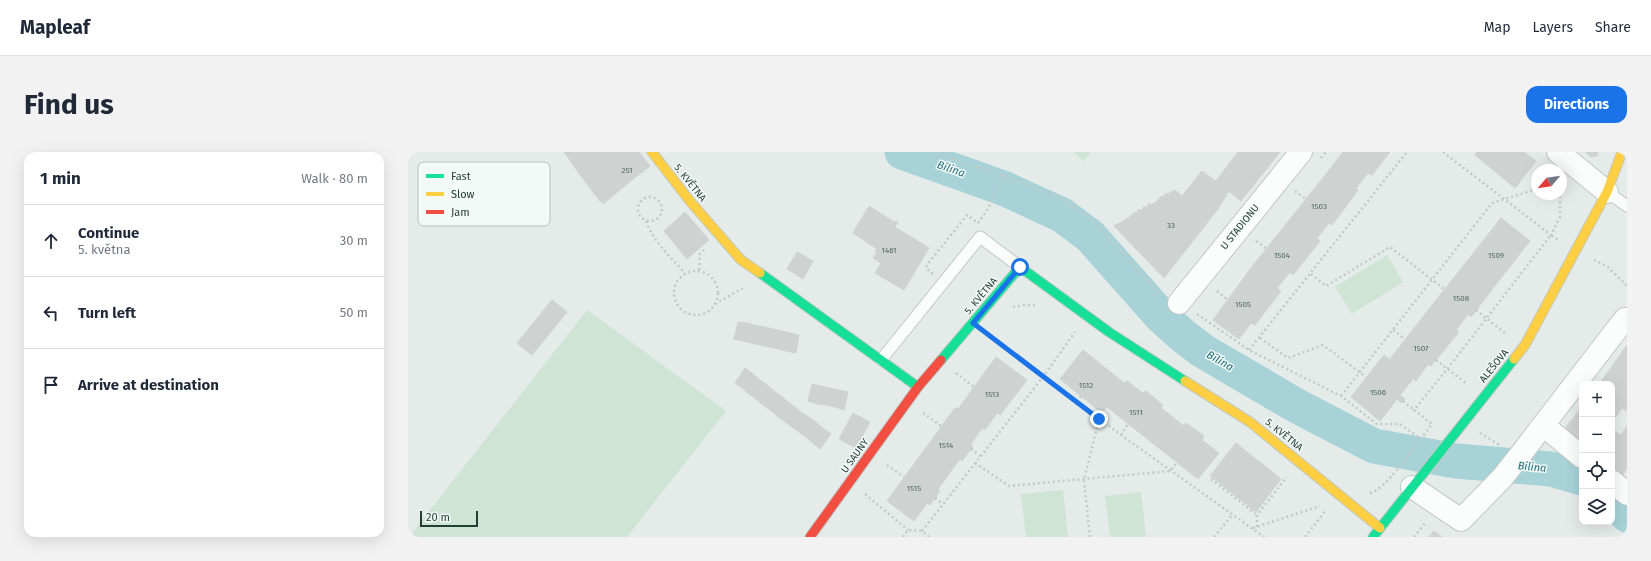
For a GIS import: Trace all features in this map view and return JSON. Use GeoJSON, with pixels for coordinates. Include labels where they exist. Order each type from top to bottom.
{"type":"FeatureCollection","features":[{"type":"Feature","properties":{"kind":"street","name":"5. KVĚTNA"},"geometry":{"type":"LineString","coordinates":[[652,152],[689,200],[741,260],[918,387],[1020,267],[1109,332],[1250,422],[1380,528]]}},
{"type":"Feature","properties":{"kind":"street","name":"U STADIONU"},"geometry":{"type":"LineString","coordinates":[[1179,303],[1301,152]]}},
{"type":"Feature","properties":{"kind":"street"},"geometry":{"type":"LineString","coordinates":[[1558,152],[1607,192]]}},
{"type":"Feature","properties":{"kind":"street","name":"ALEŠOVA"},"geometry":{"type":"LineString","coordinates":[[1373,537],[1525,345],[1607,192],[1622,152]]}},
{"type":"Feature","properties":{"kind":"street"},"geometry":{"type":"LineString","coordinates":[[1412,486],[1461,520],[1502,478],[1522,454],[1626,319]]}},
{"type":"Feature","properties":{"kind":"street","name":"U SAUNY"},"geometry":{"type":"LineString","coordinates":[[810,537],[918,387]]}},
{"type":"Feature","properties":{"kind":"street"},"geometry":{"type":"LineString","coordinates":[[1544,426],[1579,455]]}},
{"type":"Feature","properties":{"kind":"street"},"geometry":{"type":"LineString","coordinates":[[1615,484],[1627,494]]}},
{"type":"Feature","properties":{"kind":"lane"},"geometry":{"type":"LineString","coordinates":[[1607,192],[1627,206]]}},
{"type":"Feature","properties":{"kind":"lane"},"geometry":{"type":"LineString","coordinates":[[881,360],[980,237],[1020,267]]}},
{"type":"Feature","properties":{"kind":"path"},"geometry":{"type":"LineString","coordinates":[[934,152],[1003,175],[1058,197],[1090,218],[1162,295],[1179,303],[1195,315],[1198,314],[1249,350],[1341,396],[1377,424],[1400,424],[1421,439]]}},
{"type":"Feature","properties":{"kind":"path"},"geometry":{"type":"LineString","coordinates":[[1249,350],[1407,152]]}},
{"type":"Feature","properties":{"kind":"path"},"geometry":{"type":"LineString","coordinates":[[1443,152],[1551,235],[1576,251],[1608,267],[1627,286]]}},
{"type":"Feature","properties":{"kind":"path"},"geometry":{"type":"LineString","coordinates":[[935,276],[926,268],[927,265],[967,215],[978,224],[988,209],[1003,175]]}},
{"type":"Feature","properties":{"kind":"path"},"geometry":{"type":"LineString","coordinates":[[1294,191],[1306,199]]}},
{"type":"Feature","properties":{"kind":"path"},"geometry":{"type":"LineString","coordinates":[[1341,396],[1492,203],[1531,191]]}},
{"type":"Feature","properties":{"kind":"path"},"geometry":{"type":"LineString","coordinates":[[646,221],[656,220],[661,214],[662,210],[660,202],[654,198],[650,197],[642,199],[638,206],[638,214],[646,221],[649,231],[685,273]]}},
{"type":"Feature","properties":{"kind":"path"},"geometry":{"type":"LineString","coordinates":[[1414,410],[1551,235],[1560,217],[1560,200]]}},
{"type":"Feature","properties":{"kind":"path"},"geometry":{"type":"LineString","coordinates":[[1256,241],[1267,249]]}},
{"type":"Feature","properties":{"kind":"path"},"geometry":{"type":"LineString","coordinates":[[699,270],[700,254],[709,245]]}},
{"type":"Feature","properties":{"kind":"path"},"geometry":{"type":"LineString","coordinates":[[1311,274],[1326,286],[1390,247],[1444,289]]}},
{"type":"Feature","properties":{"kind":"path"},"geometry":{"type":"LineString","coordinates":[[692,270],[699,270],[712,277],[716,283],[718,297],[715,304],[704,314],[696,315],[682,311],[674,299],[673,291],[675,284],[679,277],[685,273],[692,270]]}},
{"type":"Feature","properties":{"kind":"path"},"geometry":{"type":"LineString","coordinates":[[715,304],[748,285],[761,274]]}},
{"type":"Feature","properties":{"kind":"path"},"geometry":{"type":"LineString","coordinates":[[1217,291],[1228,300]]}},
{"type":"Feature","properties":{"kind":"path"},"geometry":{"type":"LineString","coordinates":[[1476,310],[1506,334]]}},
{"type":"Feature","properties":{"kind":"path"},"geometry":{"type":"LineString","coordinates":[[973,323],[1120,435],[1264,537]]}},
{"type":"Feature","properties":{"kind":"path"},"geometry":{"type":"LineString","coordinates":[[922,531],[1042,377],[1076,329]]}},
{"type":"Feature","properties":{"kind":"path"},"geometry":{"type":"LineString","coordinates":[[1393,330],[1405,339]]}},
{"type":"Feature","properties":{"kind":"path"},"geometry":{"type":"LineString","coordinates":[[1260,338],[1288,358],[1323,345],[1366,377]]}},
{"type":"Feature","properties":{"kind":"path"},"geometry":{"type":"LineString","coordinates":[[1436,360],[1467,384]]}},
{"type":"Feature","properties":{"kind":"path"},"geometry":{"type":"LineString","coordinates":[[956,372],[974,387]]}},
{"type":"Feature","properties":{"kind":"path"},"geometry":{"type":"LineString","coordinates":[[1077,402],[1081,396]]}},
{"type":"Feature","properties":{"kind":"path"},"geometry":{"type":"LineString","coordinates":[[1368,493],[1379,489],[1387,482],[1432,424],[1403,401]]}},
{"type":"Feature","properties":{"kind":"path"},"geometry":{"type":"LineString","coordinates":[[922,413],[941,426]]}},
{"type":"Feature","properties":{"kind":"path"},"geometry":{"type":"LineString","coordinates":[[1090,537],[1084,480],[1099,419]]}},
{"type":"Feature","properties":{"kind":"path"},"geometry":{"type":"LineString","coordinates":[[1120,435],[1128,424]]}},
{"type":"Feature","properties":{"kind":"path"},"geometry":{"type":"LineString","coordinates":[[1478,432],[1498,444],[1501,448]]}},
{"type":"Feature","properties":{"kind":"path"},"geometry":{"type":"LineString","coordinates":[[971,449],[980,456]]}},
{"type":"Feature","properties":{"kind":"path"},"geometry":{"type":"LineString","coordinates":[[882,462],[904,477]]}},
{"type":"Feature","properties":{"kind":"path"},"geometry":{"type":"LineString","coordinates":[[975,463],[1009,486],[1170,471],[1177,462]]}},
{"type":"Feature","properties":{"kind":"path"},"geometry":{"type":"LineString","coordinates":[[1257,526],[1257,515],[1288,474]]}},
{"type":"Feature","properties":{"kind":"path"},"geometry":{"type":"LineString","coordinates":[[1211,479],[1257,515]]}},
{"type":"Feature","properties":{"kind":"path"},"geometry":{"type":"LineString","coordinates":[[860,489],[908,530],[922,531],[929,537]]}},
{"type":"Feature","properties":{"kind":"path"},"geometry":{"type":"LineString","coordinates":[[1305,537],[1340,495]]}},
{"type":"Feature","properties":{"kind":"path"},"geometry":{"type":"LineString","coordinates":[[935,498],[943,504]]}},
{"type":"Feature","properties":{"kind":"path"},"geometry":{"type":"LineString","coordinates":[[1252,528],[1333,502]]}},
{"type":"Feature","properties":{"kind":"path"},"geometry":{"type":"LineString","coordinates":[[1214,537],[1232,514]]}},
{"type":"Feature","properties":{"kind":"path"},"geometry":{"type":"LineString","coordinates":[[903,537],[908,530]]}},
{"type":"Feature","properties":{"kind":"green space"},"geometry":{"type":"Polygon","coordinates":[[[1073,152],[1091,152],[1084,161],[1073,152]]]}},
{"type":"Feature","properties":{"kind":"green space"},"geometry":{"type":"Polygon","coordinates":[[[1387,255],[1403,282],[1352,314],[1335,287],[1387,255]]]}},
{"type":"Feature","properties":{"kind":"green space"},"geometry":{"type":"Polygon","coordinates":[[[587,310],[726,411],[627,537],[416,537],[412,533],[587,310]]]}},
{"type":"Feature","properties":{"kind":"green space"},"geometry":{"type":"Polygon","coordinates":[[[1063,490],[1068,537],[1026,537],[1021,494],[1063,490]]]}},
{"type":"Feature","properties":{"kind":"green space"},"geometry":{"type":"Polygon","coordinates":[[[1141,492],[1146,537],[1110,537],[1105,496],[1141,492]]]}},
{"type":"Feature","properties":{"kind":"building"},"geometry":{"type":"Polygon","coordinates":[[[564,152],[573,152],[567,156],[564,152]]]}},
{"type":"Feature","properties":{"kind":"building"},"geometry":{"type":"Polygon","coordinates":[[[573,152],[591,152],[594,157],[576,169],[567,156],[573,152]]]}},
{"type":"Feature","properties":{"kind":"building"},"geometry":{"type":"Polygon","coordinates":[[[591,152],[629,152],[587,184],[576,169],[594,157],[591,152]]]}},
{"type":"Feature","properties":{"kind":"building"},"geometry":{"type":"Polygon","coordinates":[[[629,152],[639,152],[650,166],[628,183],[613,164],[629,152]]]}},
{"type":"Feature","properties":{"kind":"building"},"geometry":{"type":"Polygon","coordinates":[[[1238,152],[1280,152],[1241,201],[1216,181],[1238,152]]]}},
{"type":"Feature","properties":{"kind":"building"},"geometry":{"type":"Polygon","coordinates":[[[1343,152],[1390,152],[1372,175],[1368,173],[1356,188],[1330,169],[1343,152]]]}},
{"type":"Feature","properties":{"kind":"building"},"geometry":{"type":"Polygon","coordinates":[[[1477,152],[1524,152],[1536,161],[1534,164],[1531,164],[1531,167],[1515,188],[1475,155],[1477,152]]]}},
{"type":"Feature","properties":{"kind":"building"},"geometry":{"type":"Polygon","coordinates":[[[1585,152],[1598,152],[1597,156],[1591,157],[1585,152]]]}},
{"type":"Feature","properties":{"kind":"building"},"geometry":{"type":"Polygon","coordinates":[[[613,164],[623,176],[596,196],[587,184],[613,164]]]}},
{"type":"Feature","properties":{"kind":"building"},"geometry":{"type":"Polygon","coordinates":[[[1330,169],[1358,190],[1332,225],[1329,223],[1317,238],[1291,218],[1330,169]]]}},
{"type":"Feature","properties":{"kind":"building"},"geometry":{"type":"Polygon","coordinates":[[[1202,171],[1229,191],[1218,209],[1164,278],[1114,226],[1130,217],[1134,212],[1136,213],[1139,209],[1141,211],[1144,206],[1146,208],[1149,203],[1151,205],[1161,196],[1163,197],[1166,193],[1168,194],[1175,190],[1182,196],[1202,171]]]}},
{"type":"Feature","properties":{"kind":"building"},"geometry":{"type":"Polygon","coordinates":[[[623,176],[628,183],[603,204],[596,196],[623,176]]]}},
{"type":"Feature","properties":{"kind":"building"},"geometry":{"type":"Polygon","coordinates":[[[869,206],[894,222],[898,222],[895,227],[929,248],[904,290],[875,273],[881,263],[873,258],[877,252],[875,251],[877,249],[853,233],[869,206]]]}},
{"type":"Feature","properties":{"kind":"building"},"geometry":{"type":"Polygon","coordinates":[[[685,212],[709,240],[687,259],[664,231],[685,212]]]}},
{"type":"Feature","properties":{"kind":"building"},"geometry":{"type":"Polygon","coordinates":[[[1291,218],[1320,241],[1293,275],[1290,272],[1277,288],[1251,268],[1291,218]]]}},
{"type":"Feature","properties":{"kind":"building"},"geometry":{"type":"Polygon","coordinates":[[[1501,218],[1530,241],[1497,283],[1468,260],[1501,218]]]}},
{"type":"Feature","properties":{"kind":"building"},"geometry":{"type":"Polygon","coordinates":[[[797,252],[813,261],[803,279],[787,269],[797,252]]]}},
{"type":"Feature","properties":{"kind":"building"},"geometry":{"type":"Polygon","coordinates":[[[1468,260],[1497,283],[1471,317],[1468,314],[1456,330],[1429,309],[1468,260]]]}},
{"type":"Feature","properties":{"kind":"building"},"geometry":{"type":"Polygon","coordinates":[[[1251,268],[1281,291],[1255,325],[1251,323],[1239,339],[1213,320],[1251,268]]]}},
{"type":"Feature","properties":{"kind":"building"},"geometry":{"type":"Polygon","coordinates":[[[552,300],[567,312],[532,355],[517,343],[552,300]]]}},
{"type":"Feature","properties":{"kind":"building"},"geometry":{"type":"Polygon","coordinates":[[[1429,309],[1459,332],[1431,366],[1428,364],[1416,381],[1390,359],[1429,309]]]}},
{"type":"Feature","properties":{"kind":"building"},"geometry":{"type":"Polygon","coordinates":[[[738,322],[747,323],[743,341],[734,339],[738,322]]]}},
{"type":"Feature","properties":{"kind":"building"},"geometry":{"type":"Polygon","coordinates":[[[747,323],[755,325],[751,343],[743,341],[747,323]]]}},
{"type":"Feature","properties":{"kind":"building"},"geometry":{"type":"Polygon","coordinates":[[[755,325],[764,327],[760,345],[751,343],[755,325]]]}},
{"type":"Feature","properties":{"kind":"building"},"geometry":{"type":"Polygon","coordinates":[[[764,327],[773,329],[769,347],[760,345],[764,327]]]}},
{"type":"Feature","properties":{"kind":"building"},"geometry":{"type":"Polygon","coordinates":[[[773,329],[782,331],[778,349],[769,347],[773,329]]]}},
{"type":"Feature","properties":{"kind":"building"},"geometry":{"type":"Polygon","coordinates":[[[782,331],[790,333],[786,351],[778,349],[782,331]]]}},
{"type":"Feature","properties":{"kind":"building"},"geometry":{"type":"Polygon","coordinates":[[[790,333],[799,335],[796,353],[786,351],[790,333]]]}},
{"type":"Feature","properties":{"kind":"building"},"geometry":{"type":"Polygon","coordinates":[[[1627,345],[1627,379],[1611,368],[1627,345]]]}},
{"type":"Feature","properties":{"kind":"building"},"geometry":{"type":"Polygon","coordinates":[[[1083,350],[1124,383],[1128,381],[1102,413],[1060,379],[1083,350]]]}},
{"type":"Feature","properties":{"kind":"building"},"geometry":{"type":"Polygon","coordinates":[[[1384,355],[1413,379],[1400,395],[1405,399],[1401,403],[1397,399],[1380,421],[1351,397],[1384,355]]]}},
{"type":"Feature","properties":{"kind":"building"},"geometry":{"type":"Polygon","coordinates":[[[996,357],[1027,380],[1000,415],[997,413],[985,430],[955,408],[958,409],[996,357]]]}},
{"type":"Feature","properties":{"kind":"building"},"geometry":{"type":"Polygon","coordinates":[[[745,368],[753,374],[742,388],[735,383],[745,368]]]}},
{"type":"Feature","properties":{"kind":"building"},"geometry":{"type":"Polygon","coordinates":[[[1611,368],[1627,379],[1627,411],[1622,408],[1615,418],[1615,381],[1601,381],[1611,368]]]}},
{"type":"Feature","properties":{"kind":"building"},"geometry":{"type":"Polygon","coordinates":[[[753,374],[760,380],[749,394],[742,388],[753,374]]]}},
{"type":"Feature","properties":{"kind":"building"},"geometry":{"type":"Polygon","coordinates":[[[760,380],[767,385],[756,399],[749,394],[760,380]]]}},
{"type":"Feature","properties":{"kind":"building"},"geometry":{"type":"Polygon","coordinates":[[[1127,381],[1143,393],[1146,391],[1163,405],[1161,408],[1184,426],[1186,423],[1204,436],[1202,440],[1219,453],[1198,479],[1107,407],[1127,381]]]}},
{"type":"Feature","properties":{"kind":"building"},"geometry":{"type":"Polygon","coordinates":[[[812,384],[821,386],[817,404],[808,401],[812,384]]]}},
{"type":"Feature","properties":{"kind":"building"},"geometry":{"type":"Polygon","coordinates":[[[767,385],[774,391],[763,405],[756,399],[767,385]]]}},
{"type":"Feature","properties":{"kind":"building"},"geometry":{"type":"Polygon","coordinates":[[[821,386],[830,388],[826,405],[817,404],[821,386]]]}},
{"type":"Feature","properties":{"kind":"building"},"geometry":{"type":"Polygon","coordinates":[[[830,388],[839,390],[835,407],[826,405],[830,388]]]}},
{"type":"Feature","properties":{"kind":"building"},"geometry":{"type":"Polygon","coordinates":[[[839,390],[848,392],[844,410],[835,407],[839,390]]]}},
{"type":"Feature","properties":{"kind":"building"},"geometry":{"type":"Polygon","coordinates":[[[774,391],[781,396],[770,410],[763,405],[774,391]]]}},
{"type":"Feature","properties":{"kind":"building"},"geometry":{"type":"Polygon","coordinates":[[[781,396],[788,402],[777,416],[770,410],[781,396]]]}},
{"type":"Feature","properties":{"kind":"building"},"geometry":{"type":"Polygon","coordinates":[[[788,402],[795,407],[784,421],[777,416],[788,402]]]}},
{"type":"Feature","properties":{"kind":"building"},"geometry":{"type":"Polygon","coordinates":[[[795,407],[802,413],[792,427],[784,421],[795,407]]]}},
{"type":"Feature","properties":{"kind":"building"},"geometry":{"type":"Polygon","coordinates":[[[955,408],[982,428],[971,444],[973,446],[962,461],[960,459],[938,489],[940,491],[930,505],[927,503],[914,521],[887,501],[955,408]]]}},
{"type":"Feature","properties":{"kind":"building"},"geometry":{"type":"Polygon","coordinates":[[[1579,411],[1579,446],[1567,436],[1566,427],[1579,411]]]}},
{"type":"Feature","properties":{"kind":"building"},"geometry":{"type":"Polygon","coordinates":[[[802,413],[810,418],[799,432],[792,427],[802,413]]]}},
{"type":"Feature","properties":{"kind":"building"},"geometry":{"type":"Polygon","coordinates":[[[853,413],[870,422],[856,448],[839,439],[853,413]]]}},
{"type":"Feature","properties":{"kind":"building"},"geometry":{"type":"Polygon","coordinates":[[[810,418],[817,423],[806,437],[799,432],[810,418]]]}},
{"type":"Feature","properties":{"kind":"building"},"geometry":{"type":"Polygon","coordinates":[[[817,423],[824,429],[813,443],[806,437],[817,423]]]}},
{"type":"Feature","properties":{"kind":"building"},"geometry":{"type":"Polygon","coordinates":[[[1627,426],[1627,439],[1621,435],[1627,426]]]}},
{"type":"Feature","properties":{"kind":"building"},"geometry":{"type":"Polygon","coordinates":[[[824,429],[831,434],[820,449],[813,443],[824,429]]]}},
{"type":"Feature","properties":{"kind":"building"},"geometry":{"type":"Polygon","coordinates":[[[1615,431],[1621,435],[1615,444],[1615,431]]]}},
{"type":"Feature","properties":{"kind":"building"},"geometry":{"type":"Polygon","coordinates":[[[1621,435],[1627,439],[1627,468],[1620,479],[1615,476],[1615,444],[1621,435]]]}},
{"type":"Feature","properties":{"kind":"building"},"geometry":{"type":"Polygon","coordinates":[[[1236,443],[1281,479],[1256,512],[1210,476],[1236,443]]]}},
{"type":"Feature","properties":{"kind":"building"},"geometry":{"type":"Polygon","coordinates":[[[1434,531],[1442,537],[1429,537],[1434,531]]]}},
{"type":"Feature","properties":{"kind":"waterway","name":"Bílina"},"geometry":{"type":"LineString","coordinates":[[902,152],[1003,188],[1062,215],[1090,236],[1160,315],[1182,335],[1203,351],[1297,406],[1374,446],[1456,461],[1551,469],[1579,477]]}},
{"type":"Feature","properties":{"kind":"waterway","name":"Bílina"},"geometry":{"type":"LineString","coordinates":[[1615,500],[1627,515]]}},
{"type":"Feature","properties":{"kind":"traffic: fast"},"geometry":{"type":"LineString","coordinates":[[941,360],[1020,267],[1109,332],[1185,381]]}},
{"type":"Feature","properties":{"kind":"traffic: fast"},"geometry":{"type":"LineString","coordinates":[[760,273],[918,387]]}},
{"type":"Feature","properties":{"kind":"traffic: fast"},"geometry":{"type":"LineString","coordinates":[[1373,537],[1514,359]]}},
{"type":"Feature","properties":{"kind":"traffic: slow"},"geometry":{"type":"LineString","coordinates":[[652,152],[689,200],[741,260],[760,273]]}},
{"type":"Feature","properties":{"kind":"traffic: slow"},"geometry":{"type":"LineString","coordinates":[[1514,359],[1525,345],[1607,192],[1622,152]]}},
{"type":"Feature","properties":{"kind":"traffic: slow"},"geometry":{"type":"LineString","coordinates":[[1185,381],[1250,422],[1380,528]]}},
{"type":"Feature","properties":{"kind":"traffic: jam"},"geometry":{"type":"LineString","coordinates":[[810,537],[918,387],[941,360]]}},
{"type":"Feature","properties":{"kind":"route"},"geometry":{"type":"LineString","coordinates":[[1020,267],[973,323],[1099,419]]}}]}
